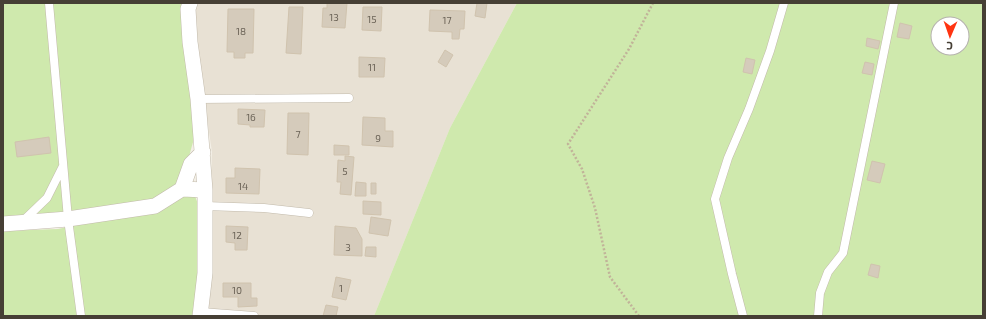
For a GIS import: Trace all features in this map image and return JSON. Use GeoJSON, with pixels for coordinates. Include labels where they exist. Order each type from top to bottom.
{"type":"FeatureCollection","features":[{"type":"Feature","properties":{"kind":"street"},"geometry":{"type":"LineString","coordinates":[[190,3],[188,9],[190,42],[198,99],[205,190],[205,274],[200,314]]}},
{"type":"Feature","properties":{"kind":"street"},"geometry":{"type":"LineString","coordinates":[[182,189],[191,164],[203,152]]}},
{"type":"Feature","properties":{"kind":"street"},"geometry":{"type":"LineString","coordinates":[[3,224],[68,219],[155,206],[182,189],[205,190]]}},
{"type":"Feature","properties":{"kind":"lane"},"geometry":{"type":"LineString","coordinates":[[49,3],[68,219],[81,316]]}},
{"type":"Feature","properties":{"kind":"lane"},"geometry":{"type":"LineString","coordinates":[[743,316],[715,199],[728,158],[749,109],[784,3]]}},
{"type":"Feature","properties":{"kind":"lane"},"geometry":{"type":"LineString","coordinates":[[818,316],[820,293],[828,272],[843,253],[894,3]]}},
{"type":"Feature","properties":{"kind":"lane"},"geometry":{"type":"LineString","coordinates":[[198,99],[348,98]]}},
{"type":"Feature","properties":{"kind":"lane"},"geometry":{"type":"LineString","coordinates":[[22,222],[47,198],[63,166]]}},
{"type":"Feature","properties":{"kind":"lane"},"geometry":{"type":"LineString","coordinates":[[205,206],[264,208],[308,213]]}},
{"type":"Feature","properties":{"kind":"lane"},"geometry":{"type":"LineString","coordinates":[[200,314],[254,316]]}},
{"type":"Feature","properties":{"kind":"path"},"geometry":{"type":"LineString","coordinates":[[639,316],[610,277],[595,208],[582,169],[568,144],[629,49],[653,3]]}},
{"type":"Feature","properties":{"kind":"shaded area"},"geometry":{"type":"Polygon","coordinates":[[[195,3],[517,3],[450,128],[374,316],[204,316],[212,152],[196,45],[195,3]]]}},
{"type":"Feature","properties":{"kind":"green space"},"geometry":{"type":"Polygon","coordinates":[[[3,3],[184,3],[195,135],[188,160],[177,184],[158,199],[60,214],[3,217],[3,3]]]}},
{"type":"Feature","properties":{"kind":"green space"},"geometry":{"type":"Polygon","coordinates":[[[517,3],[983,3],[983,316],[374,316],[450,128],[517,3]]]}},
{"type":"Feature","properties":{"kind":"green space"},"geometry":{"type":"Polygon","coordinates":[[[185,196],[195,196],[198,204],[200,273],[194,316],[3,316],[3,231],[58,229],[105,219],[185,196]]]}},
{"type":"Feature","properties":{"kind":"building"},"geometry":{"type":"Polygon","coordinates":[[[327,3],[347,3],[345,28],[322,27],[323,8],[327,8],[327,3]]]}},
{"type":"Feature","properties":{"kind":"building"},"geometry":{"type":"Polygon","coordinates":[[[477,3],[487,3],[485,18],[475,16],[477,3]]]}},
{"type":"Feature","properties":{"kind":"building"},"geometry":{"type":"Polygon","coordinates":[[[289,7],[303,7],[301,54],[286,53],[289,7]]]}},
{"type":"Feature","properties":{"kind":"building"},"geometry":{"type":"Polygon","coordinates":[[[363,7],[382,7],[381,31],[362,30],[363,7]]]}},
{"type":"Feature","properties":{"kind":"building"},"geometry":{"type":"Polygon","coordinates":[[[228,9],[254,9],[253,53],[245,53],[245,58],[234,58],[234,52],[227,52],[228,9]]]}},
{"type":"Feature","properties":{"kind":"building"},"geometry":{"type":"Polygon","coordinates":[[[430,10],[465,11],[464,29],[460,29],[459,39],[452,39],[452,32],[429,31],[430,10]]]}},
{"type":"Feature","properties":{"kind":"building"},"geometry":{"type":"Polygon","coordinates":[[[900,23],[912,26],[909,39],[897,37],[900,23]]]}},
{"type":"Feature","properties":{"kind":"building"},"geometry":{"type":"Polygon","coordinates":[[[867,38],[880,41],[878,49],[866,46],[867,38]]]}},
{"type":"Feature","properties":{"kind":"building"},"geometry":{"type":"Polygon","coordinates":[[[445,50],[453,55],[446,67],[438,62],[445,50]]]}},
{"type":"Feature","properties":{"kind":"building"},"geometry":{"type":"Polygon","coordinates":[[[359,57],[385,58],[384,77],[359,77],[359,57]]]}},
{"type":"Feature","properties":{"kind":"building"},"geometry":{"type":"Polygon","coordinates":[[[746,58],[755,60],[752,74],[743,72],[746,58]]]}},
{"type":"Feature","properties":{"kind":"building"},"geometry":{"type":"Polygon","coordinates":[[[865,62],[874,64],[872,75],[862,73],[865,62]]]}},
{"type":"Feature","properties":{"kind":"building"},"geometry":{"type":"Polygon","coordinates":[[[238,109],[265,110],[264,127],[250,127],[250,125],[238,124],[238,109]]]}},
{"type":"Feature","properties":{"kind":"building"},"geometry":{"type":"Polygon","coordinates":[[[288,113],[309,113],[308,155],[287,154],[288,113]]]}},
{"type":"Feature","properties":{"kind":"building"},"geometry":{"type":"Polygon","coordinates":[[[363,117],[385,118],[385,131],[393,131],[393,147],[362,145],[363,117]]]}},
{"type":"Feature","properties":{"kind":"building"},"geometry":{"type":"Polygon","coordinates":[[[49,137],[51,153],[17,157],[15,142],[49,137]]]}},
{"type":"Feature","properties":{"kind":"building"},"geometry":{"type":"Polygon","coordinates":[[[334,145],[349,146],[349,155],[334,155],[334,145]]]}},
{"type":"Feature","properties":{"kind":"building"},"geometry":{"type":"Polygon","coordinates":[[[345,156],[354,157],[351,195],[340,194],[341,182],[337,182],[338,160],[345,161],[345,156]]]}},
{"type":"Feature","properties":{"kind":"building"},"geometry":{"type":"Polygon","coordinates":[[[872,161],[885,164],[880,183],[867,180],[872,161]]]}},
{"type":"Feature","properties":{"kind":"building"},"geometry":{"type":"Polygon","coordinates":[[[235,168],[260,169],[259,194],[226,193],[226,178],[235,178],[235,168]]]}},
{"type":"Feature","properties":{"kind":"building"},"geometry":{"type":"Polygon","coordinates":[[[356,182],[366,183],[366,196],[355,196],[356,182]]]}},
{"type":"Feature","properties":{"kind":"building"},"geometry":{"type":"Polygon","coordinates":[[[371,183],[376,183],[376,194],[371,194],[371,183]]]}},
{"type":"Feature","properties":{"kind":"building"},"geometry":{"type":"Polygon","coordinates":[[[363,201],[381,202],[381,215],[363,214],[363,201]]]}},
{"type":"Feature","properties":{"kind":"building"},"geometry":{"type":"Polygon","coordinates":[[[371,217],[391,220],[388,236],[369,233],[371,217]]]}},
{"type":"Feature","properties":{"kind":"building"},"geometry":{"type":"Polygon","coordinates":[[[226,226],[248,227],[247,250],[235,250],[235,243],[226,242],[226,226]]]}},
{"type":"Feature","properties":{"kind":"building"},"geometry":{"type":"Polygon","coordinates":[[[335,226],[356,228],[362,239],[362,256],[334,255],[335,226]]]}},
{"type":"Feature","properties":{"kind":"building"},"geometry":{"type":"Polygon","coordinates":[[[366,247],[376,247],[376,257],[365,256],[366,247]]]}},
{"type":"Feature","properties":{"kind":"building"},"geometry":{"type":"Polygon","coordinates":[[[871,264],[880,266],[878,278],[868,275],[871,264]]]}},
{"type":"Feature","properties":{"kind":"building"},"geometry":{"type":"Polygon","coordinates":[[[336,277],[351,280],[346,300],[332,297],[336,277]]]}},
{"type":"Feature","properties":{"kind":"building"},"geometry":{"type":"Polygon","coordinates":[[[223,283],[251,283],[251,298],[257,298],[257,306],[238,307],[238,297],[223,297],[223,283]]]}},
{"type":"Feature","properties":{"kind":"building"},"geometry":{"type":"Polygon","coordinates":[[[326,305],[338,307],[336,316],[323,316],[326,305]]]}}]}
